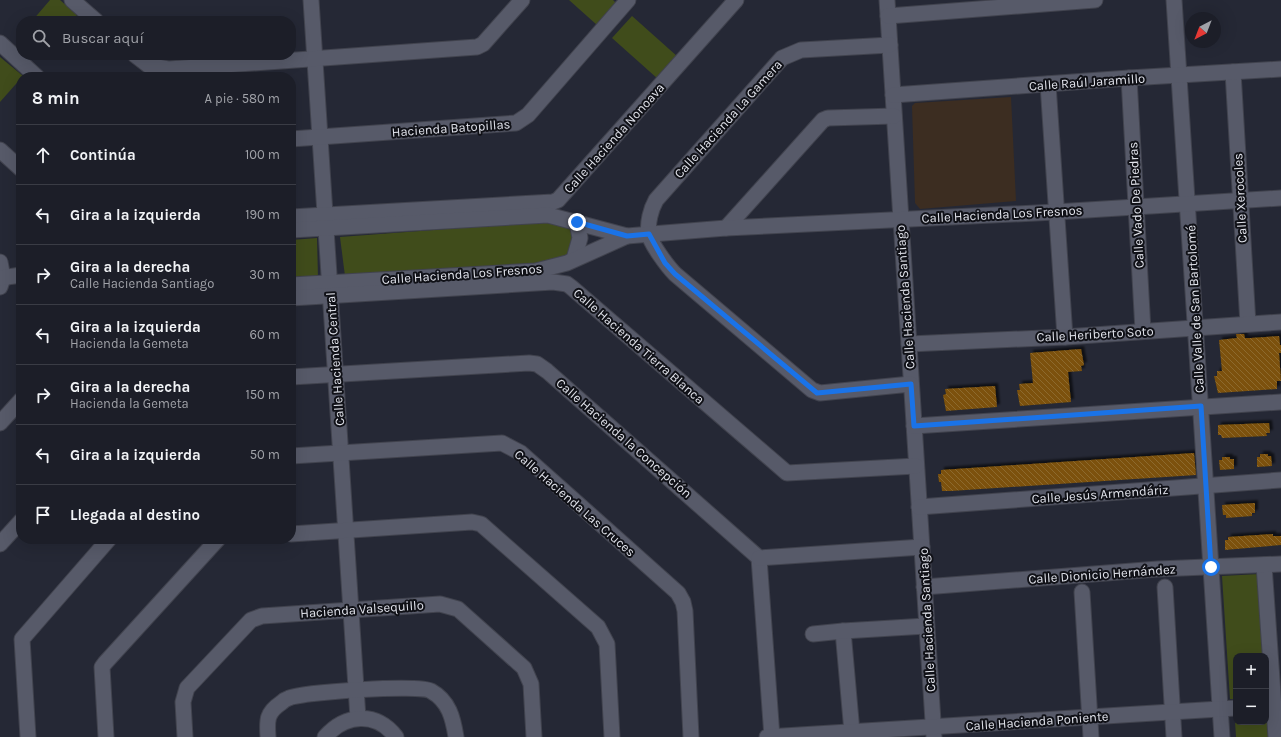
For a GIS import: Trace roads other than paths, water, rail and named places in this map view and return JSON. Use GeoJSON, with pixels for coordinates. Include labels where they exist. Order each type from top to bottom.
{"type":"FeatureCollection","features":[{"type":"Feature","properties":{"kind":"street"},"geometry":{"type":"LineString","coordinates":[[72,0],[90,16]]}},
{"type":"Feature","properties":{"kind":"street","name":"Calle Hacienda Central"},"geometry":{"type":"LineString","coordinates":[[311,0],[358,718]]}},
{"type":"Feature","properties":{"kind":"street"},"geometry":{"type":"LineString","coordinates":[[296,59],[477,47],[482,44],[522,0]]}},
{"type":"Feature","properties":{"kind":"street","name":"Hacienda Batopillas"},"geometry":{"type":"LineString","coordinates":[[296,139],[516,123],[522,120],[628,0]]}},
{"type":"Feature","properties":{"kind":"street","name":"Calle Hacienda Nonoava"},"geometry":{"type":"LineString","coordinates":[[296,218],[326,221],[553,202],[558,200],[736,0]]}},
{"type":"Feature","properties":{"kind":"street","name":"Calle Hacienda Santiago"},"geometry":{"type":"LineString","coordinates":[[887,0],[933,732]]}},
{"type":"Feature","properties":{"kind":"street"},"geometry":{"type":"LineString","coordinates":[[888,16],[1095,0]]}},
{"type":"Feature","properties":{"kind":"street","name":"Calle Valle de San Bartolomé"},"geometry":{"type":"LineString","coordinates":[[1174,0],[1189,205],[1222,737]]}},
{"type":"Feature","properties":{"kind":"street"},"geometry":{"type":"LineString","coordinates":[[0,43],[16,58]]}},
{"type":"Feature","properties":{"kind":"street","name":"Calle Hacienda La Gamera"},"geometry":{"type":"LineString","coordinates":[[649,234],[651,213],[656,200],[782,58],[801,50],[890,45]]}},
{"type":"Feature","properties":{"kind":"street"},"geometry":{"type":"LineString","coordinates":[[18,60],[32,72]]}},
{"type":"Feature","properties":{"kind":"street"},"geometry":{"type":"LineString","coordinates":[[142,60],[148,65],[169,69],[288,60]]}},
{"type":"Feature","properties":{"kind":"street","name":"Calle Raúl Jaramillo"},"geometry":{"type":"LineString","coordinates":[[893,95],[1281,69]]}},
{"type":"Feature","properties":{"kind":"street","name":"Calle Xerocoles"},"geometry":{"type":"LineString","coordinates":[[1233,72],[1248,324]]}},
{"type":"Feature","properties":{"kind":"street","name":"Calle Vado De Piedras"},"geometry":{"type":"LineString","coordinates":[[1129,78],[1143,331]]}},
{"type":"Feature","properties":{"kind":"street"},"geometry":{"type":"LineString","coordinates":[[1048,84],[1065,336]]}},
{"type":"Feature","properties":{"kind":"street"},"geometry":{"type":"LineString","coordinates":[[726,228],[823,120],[828,118],[894,116]]}},
{"type":"Feature","properties":{"kind":"street"},"geometry":{"type":"LineString","coordinates":[[0,150],[16,164]]}},
{"type":"Feature","properties":{"kind":"street","name":"Calle Hacienda Los Fresnos"},"geometry":{"type":"LineString","coordinates":[[296,286],[330,289],[536,271],[554,267],[627,236],[649,234],[726,228],[1189,205],[1281,198]]}},
{"type":"Feature","properties":{"kind":"street","name":"Calle Hacienda Los Fresnos"},"geometry":{"type":"LineString","coordinates":[[296,229],[326,221],[548,215],[627,236]]}},
{"type":"Feature","properties":{"kind":"street"},"geometry":{"type":"LineString","coordinates":[[574,259],[580,238],[577,222]]}},
{"type":"Feature","properties":{"kind":"street"},"geometry":{"type":"LineString","coordinates":[[649,234],[665,263],[675,274],[812,390],[820,393],[911,384]]}},
{"type":"Feature","properties":{"kind":"street"},"geometry":{"type":"LineString","coordinates":[[0,262],[1,281],[16,276]]}},
{"type":"Feature","properties":{"kind":"street","name":"Calle Hacienda Tierra Blanca"},"geometry":{"type":"LineString","coordinates":[[296,297],[330,289],[553,282],[563,283],[571,287],[787,473],[916,466]]}},
{"type":"Feature","properties":{"kind":"street","name":"Calle Heriberto Soto"},"geometry":{"type":"LineString","coordinates":[[909,344],[1065,336],[1281,322]]}},
{"type":"Feature","properties":{"kind":"street","name":"Calle Hacienda la Concepción"},"geometry":{"type":"LineString","coordinates":[[296,377],[529,363],[537,364],[547,371],[759,558]]}},
{"type":"Feature","properties":{"kind":"street"},"geometry":{"type":"LineString","coordinates":[[914,426],[1201,406],[1281,402]]}},
{"type":"Feature","properties":{"kind":"street"},"geometry":{"type":"LineString","coordinates":[[0,423],[16,405]]}},
{"type":"Feature","properties":{"kind":"street","name":"Calle Hacienda Las Cruces"},"geometry":{"type":"LineString","coordinates":[[296,456],[502,443],[521,453],[678,593],[683,602],[685,611],[691,737]]}},
{"type":"Feature","properties":{"kind":"street","name":"Calle Jesús Armendáriz"},"geometry":{"type":"LineString","coordinates":[[919,507],[1281,480]]}},
{"type":"Feature","properties":{"kind":"street"},"geometry":{"type":"LineString","coordinates":[[296,534],[472,522],[481,524],[491,531],[598,627],[604,635],[607,644],[612,737]]}},
{"type":"Feature","properties":{"kind":"street"},"geometry":{"type":"LineString","coordinates":[[0,544],[16,526]]}},
{"type":"Feature","properties":{"kind":"street"},"geometry":{"type":"LineString","coordinates":[[28,737],[22,639],[105,544]]}},
{"type":"Feature","properties":{"kind":"street"},"geometry":{"type":"LineString","coordinates":[[106,737],[102,667],[211,544]]}},
{"type":"Feature","properties":{"kind":"street"},"geometry":{"type":"LineString","coordinates":[[772,737],[759,558],[922,548]]}},
{"type":"Feature","properties":{"kind":"street","name":"Calle Dionicio Hernández"},"geometry":{"type":"LineString","coordinates":[[924,587],[1211,567],[1281,564]]}},
{"type":"Feature","properties":{"kind":"street"},"geometry":{"type":"LineString","coordinates":[[1264,565],[1276,737]]}},
{"type":"Feature","properties":{"kind":"street"},"geometry":{"type":"LineString","coordinates":[[1165,587],[1174,737]]}},
{"type":"Feature","properties":{"kind":"street"},"geometry":{"type":"LineString","coordinates":[[1082,592],[1091,737]]}},
{"type":"Feature","properties":{"kind":"street","name":"Hacienda Valsequillo"},"geometry":{"type":"LineString","coordinates":[[185,737],[183,702],[187,688],[251,620],[262,616],[440,604],[458,609],[527,673],[531,684],[534,737]]}},
{"type":"Feature","properties":{"kind":"street"},"geometry":{"type":"LineString","coordinates":[[813,634],[926,626]]}},
{"type":"Feature","properties":{"kind":"street"},"geometry":{"type":"LineString","coordinates":[[844,631],[852,732]]}},
{"type":"Feature","properties":{"kind":"street"},"geometry":{"type":"LineString","coordinates":[[268,737],[267,718],[274,708],[289,698],[357,690],[418,688],[431,690],[445,703],[452,715],[456,737]]}},
{"type":"Feature","properties":{"kind":"street","name":"Calle Hacienda Poniente"},"geometry":{"type":"LineString","coordinates":[[767,737],[852,732],[933,732],[1090,717],[1233,708]]}},
{"type":"Feature","properties":{"kind":"street"},"geometry":{"type":"LineString","coordinates":[[325,737],[333,728],[345,721],[358,718],[375,721],[390,729],[396,737]]}}]}
